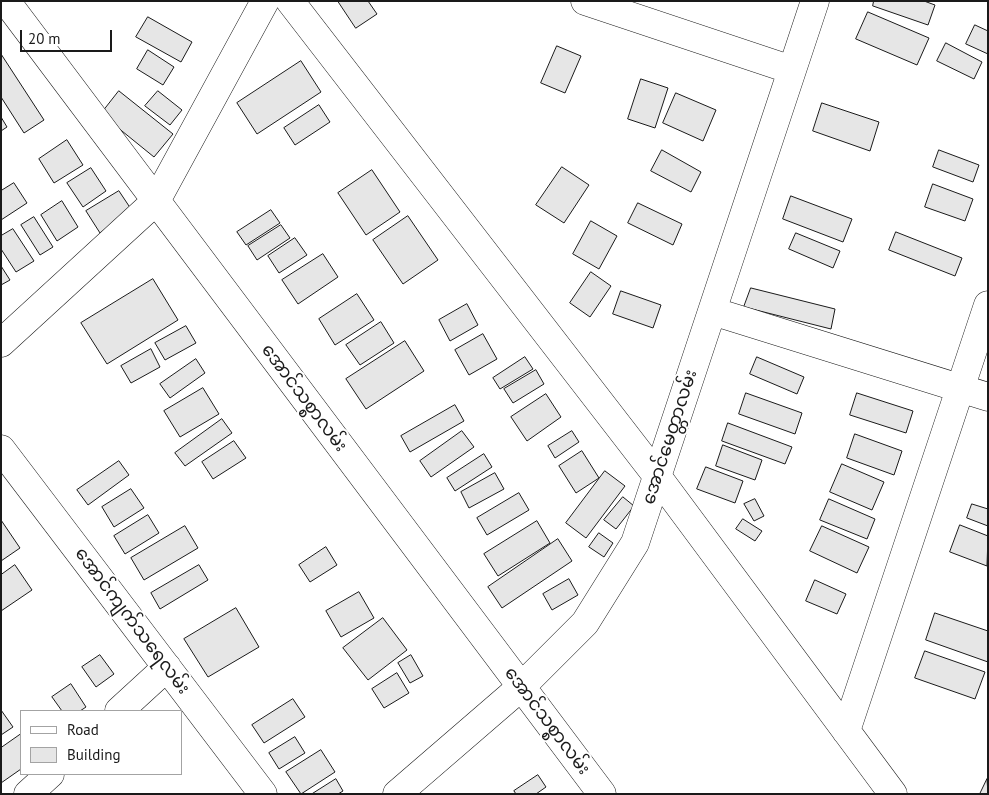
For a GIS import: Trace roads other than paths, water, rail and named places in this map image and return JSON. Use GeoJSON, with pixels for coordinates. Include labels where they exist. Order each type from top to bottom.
{"type":"FeatureCollection","features":[{"type":"Feature","properties":{"kind":"street","name":"အောင်သစ္စာလမ်း"},"geometry":{"type":"LineString","coordinates":[[6,1],[602,794]]}},
{"type":"Feature","properties":{"kind":"street"},"geometry":{"type":"LineString","coordinates":[[1,343],[156,201],[265,1]]}},
{"type":"Feature","properties":{"kind":"street"},"geometry":{"type":"LineString","coordinates":[[290,1],[657,476],[892,794]]}},
{"type":"Feature","properties":{"kind":"street"},"geometry":{"type":"LineString","coordinates":[[585,1],[792,70]]}},
{"type":"Feature","properties":{"kind":"street","name":"အောင်မေတ္တာလမ်း"},"geometry":{"type":"LineString","coordinates":[[397,794],[521,687],[585,623],[635,543],[815,1]]}},
{"type":"Feature","properties":{"kind":"street"},"geometry":{"type":"LineString","coordinates":[[846,731],[962,389],[988,305]]}},
{"type":"Feature","properties":{"kind":"street"},"geometry":{"type":"LineString","coordinates":[[712,311],[988,397]]}},
{"type":"Feature","properties":{"kind":"street","name":"အောင်ကျက်သရေလမ်း"},"geometry":{"type":"LineString","coordinates":[[1,449],[263,794]]}},
{"type":"Feature","properties":{"kind":"street"},"geometry":{"type":"LineString","coordinates":[[120,710],[167,668]]}},
{"type":"Feature","properties":{"kind":"street"},"geometry":{"type":"LineString","coordinates":[[28,794],[49,775]]}}]}
